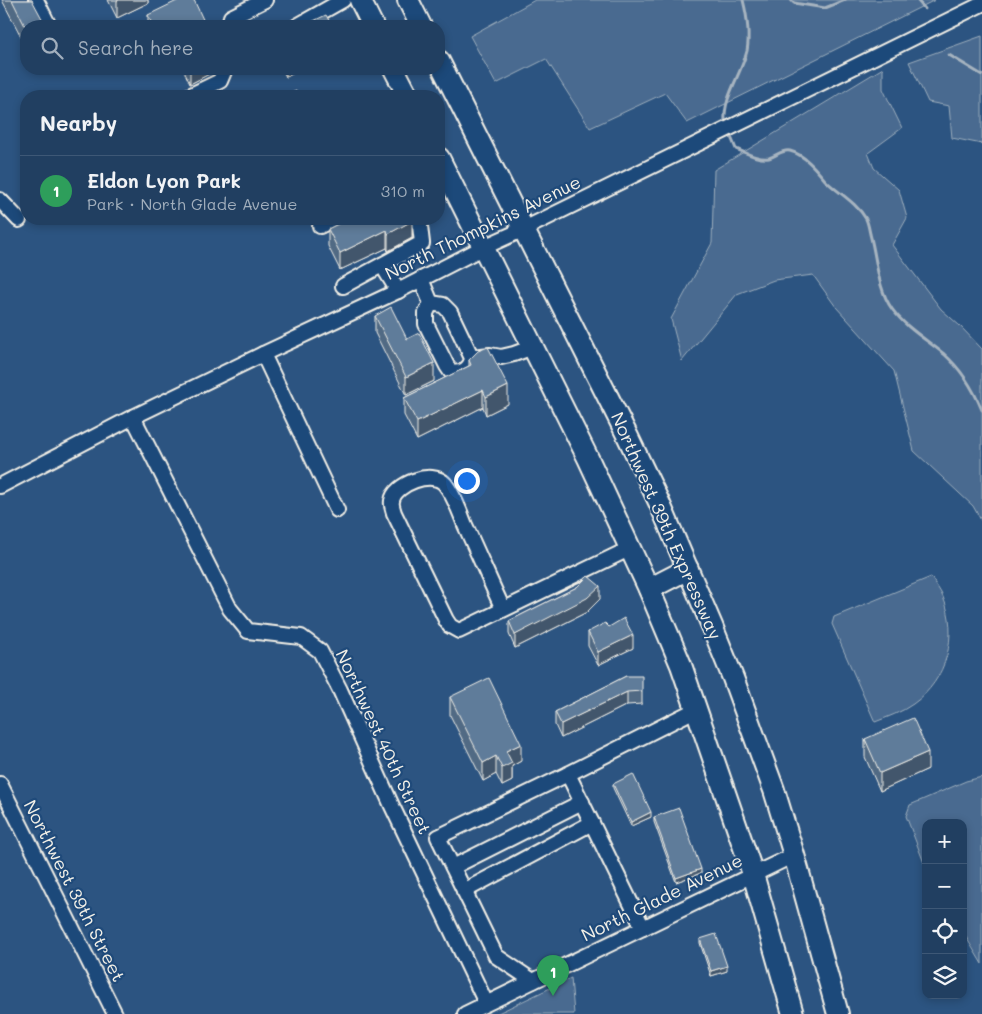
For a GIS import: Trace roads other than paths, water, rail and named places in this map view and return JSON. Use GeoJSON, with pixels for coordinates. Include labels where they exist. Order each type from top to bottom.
{"type":"FeatureCollection","features":[{"type":"Feature","properties":{"kind":"highway"},"geometry":{"type":"LineString","coordinates":[[360,0],[370,20]]}},
{"type":"Feature","properties":{"kind":"highway"},"geometry":{"type":"LineString","coordinates":[[408,0],[418,20]]}},
{"type":"Feature","properties":{"kind":"highway","name":"Northwest 39th Expressway"},"geometry":{"type":"LineString","coordinates":[[445,73],[627,435],[688,569],[748,718],[774,790],[838,1014]]}},
{"type":"Feature","properties":{"kind":"highway"},"geometry":{"type":"LineString","coordinates":[[397,75],[405,90]]}},
{"type":"Feature","properties":{"kind":"highway"},"geometry":{"type":"LineString","coordinates":[[445,172],[484,247],[631,548],[681,665],[753,874],[793,1014]]}},
{"type":"Feature","properties":{"kind":"highway"},"geometry":{"type":"LineString","coordinates":[[649,588],[688,569]]}},
{"type":"Feature","properties":{"kind":"street"},"geometry":{"type":"LineString","coordinates":[[36,0],[46,20]]}},
{"type":"Feature","properties":{"kind":"street"},"geometry":{"type":"LineString","coordinates":[[230,20],[231,17],[265,0]]}},
{"type":"Feature","properties":{"kind":"street"},"geometry":{"type":"LineString","coordinates":[[308,20],[343,0]]}},
{"type":"Feature","properties":{"kind":"street","name":"North Thompkins Avenue"},"geometry":{"type":"LineString","coordinates":[[0,486],[133,417],[398,291],[484,247],[982,4]]}},
{"type":"Feature","properties":{"kind":"street"},"geometry":{"type":"LineString","coordinates":[[201,90],[220,81],[222,75]]}},
{"type":"Feature","properties":{"kind":"street"},"geometry":{"type":"LineString","coordinates":[[0,200],[19,220]]}},
{"type":"Feature","properties":{"kind":"street"},"geometry":{"type":"LineString","coordinates":[[343,286],[422,243],[419,225]]}},
{"type":"Feature","properties":{"kind":"street"},"geometry":{"type":"LineString","coordinates":[[382,265],[398,291]]}},
{"type":"Feature","properties":{"kind":"street"},"geometry":{"type":"LineString","coordinates":[[421,279],[430,303],[426,313],[426,324],[451,372],[457,373],[468,368],[472,364],[472,358],[450,312],[443,305],[430,303]]}},
{"type":"Feature","properties":{"kind":"street"},"geometry":{"type":"LineString","coordinates":[[472,358],[514,354],[533,347]]}},
{"type":"Feature","properties":{"kind":"street"},"geometry":{"type":"LineString","coordinates":[[263,354],[337,510]]}},
{"type":"Feature","properties":{"kind":"street","name":"Northwest 40th Street"},"geometry":{"type":"LineString","coordinates":[[133,417],[230,609],[248,631],[301,637],[320,651],[486,1003]]}},
{"type":"Feature","properties":{"kind":"street"},"geometry":{"type":"LineString","coordinates":[[503,609],[445,482],[433,477],[425,477],[407,484],[394,496],[391,502],[394,513],[446,620],[450,626],[459,631],[631,548]]}},
{"type":"Feature","properties":{"kind":"street"},"geometry":{"type":"LineString","coordinates":[[533,980],[496,956],[438,837],[697,709]]}},
{"type":"Feature","properties":{"kind":"street"},"geometry":{"type":"LineString","coordinates":[[568,774],[643,928]]}},
{"type":"Feature","properties":{"kind":"street","name":"Northwest 39th Street"},"geometry":{"type":"LineString","coordinates":[[0,784],[115,1014]]}},
{"type":"Feature","properties":{"kind":"street"},"geometry":{"type":"LineString","coordinates":[[453,867],[582,802]]}},
{"type":"Feature","properties":{"kind":"street"},"geometry":{"type":"LineString","coordinates":[[464,890],[592,823]]}},
{"type":"Feature","properties":{"kind":"street","name":"North Glade Avenue"},"geometry":{"type":"LineString","coordinates":[[464,1014],[794,855]]}},
{"type":"Feature","properties":{"kind":"waterway"},"geometry":{"type":"LineString","coordinates":[[725,122],[727,104],[747,51],[748,25],[743,0]]}},
{"type":"Feature","properties":{"kind":"waterway"},"geometry":{"type":"LineString","coordinates":[[791,0],[794,3],[825,8],[845,0]]}},
{"type":"Feature","properties":{"kind":"waterway"},"geometry":{"type":"LineString","coordinates":[[917,0],[925,9]]}},
{"type":"Feature","properties":{"kind":"waterway"},"geometry":{"type":"LineString","coordinates":[[949,55],[982,75]]}},
{"type":"Feature","properties":{"kind":"waterway"},"geometry":{"type":"LineString","coordinates":[[731,137],[736,149],[757,157],[769,158],[787,151],[801,156],[862,213],[867,222],[880,283],[887,301],[910,328],[944,354],[956,366],[971,387],[982,410]]}},
{"type":"Feature","properties":{"kind":"place","name":"Eldon Lyon Park"},"geometry":{"type":"Point","coordinates":[553,996]}}]}
